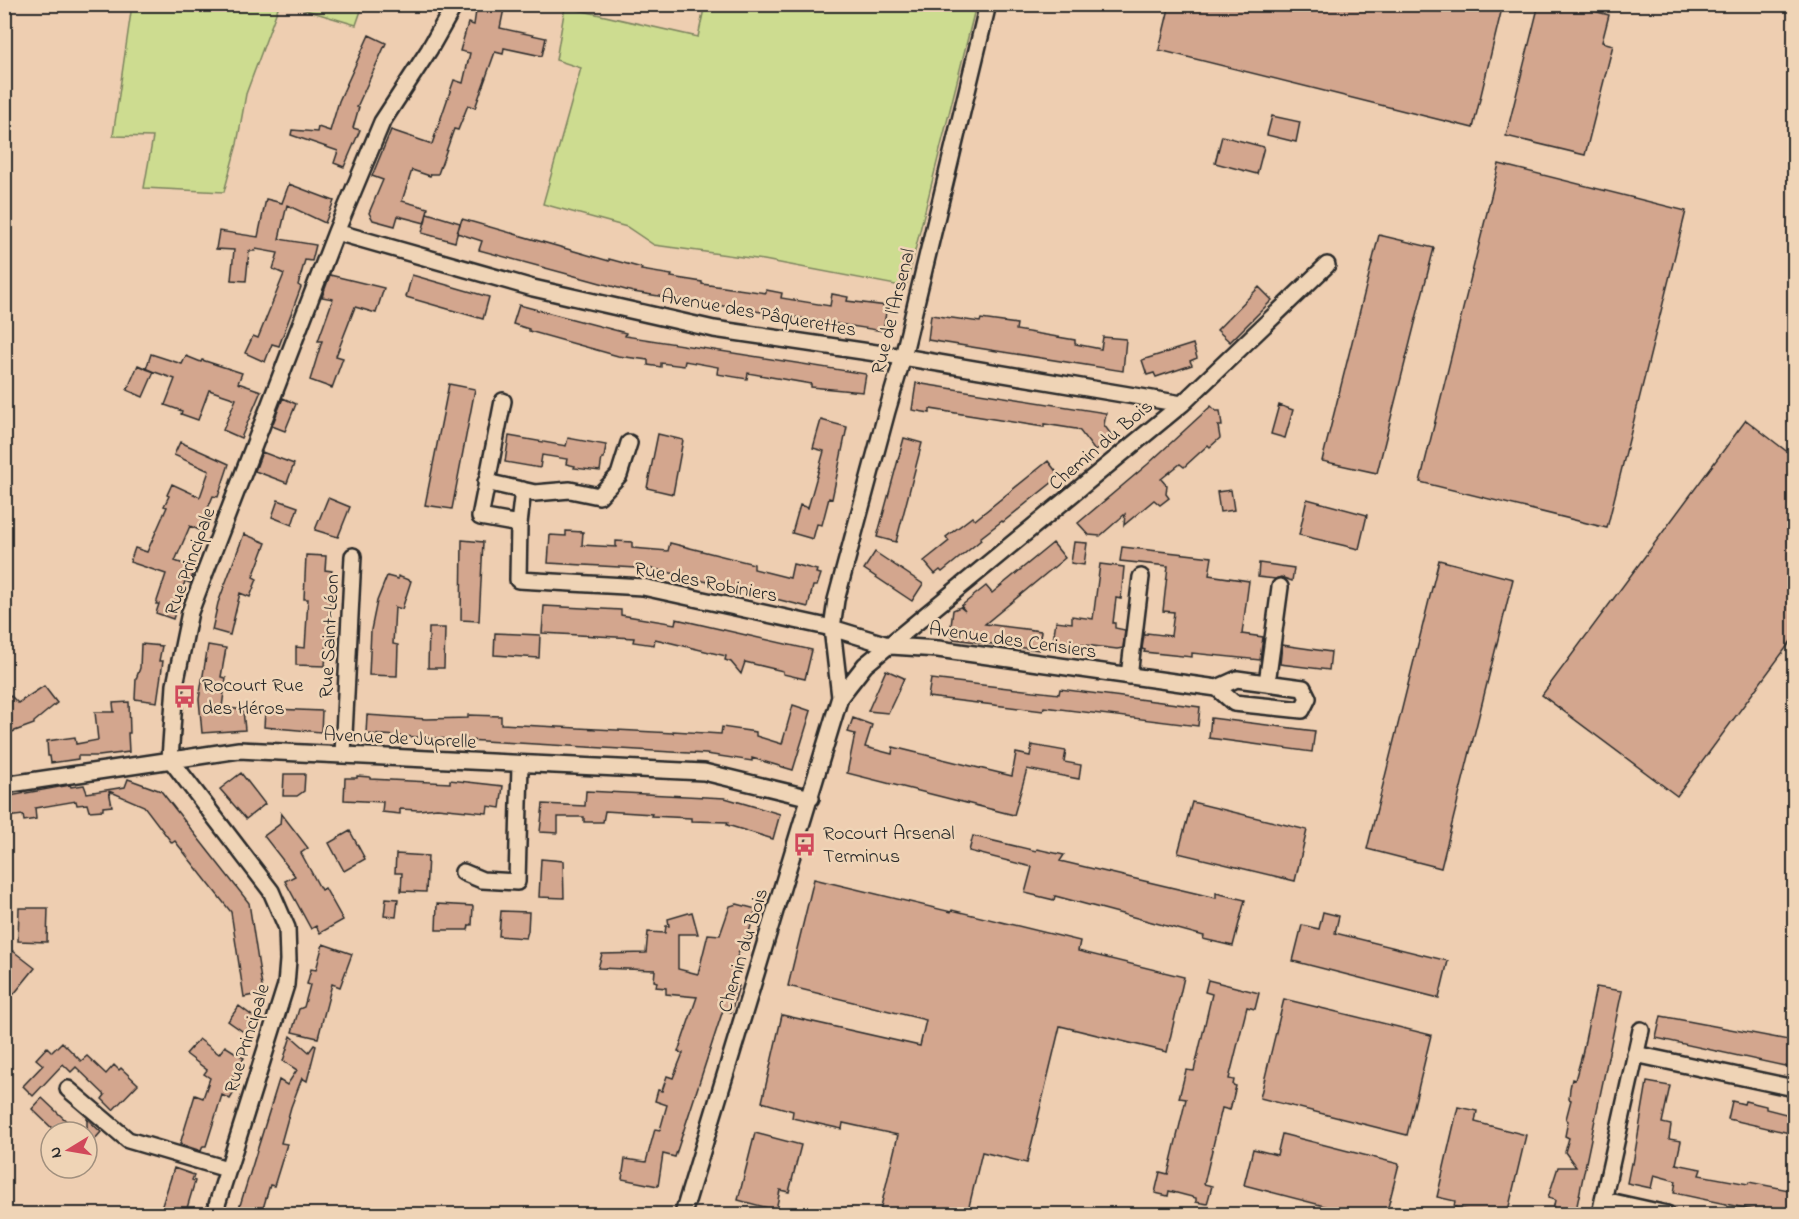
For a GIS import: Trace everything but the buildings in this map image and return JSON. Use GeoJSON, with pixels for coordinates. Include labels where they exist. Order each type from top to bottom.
{"type":"FeatureCollection","features":[{"type":"Feature","properties":{"kind":"street","name":"Rue Principale"},"geometry":{"type":"LineString","coordinates":[[214,1215],[286,985],[288,960],[286,928],[271,891],[170,759],[175,685],[190,612],[336,232],[382,122],[429,50],[455,4]]}},
{"type":"Feature","properties":{"kind":"street","name":"Rue de l'Arsenal"},"geometry":{"type":"LineString","coordinates":[[832,628],[839,589],[903,357],[988,4]]}},
{"type":"Feature","properties":{"kind":"street","name":"Avenue des Pâquerettes"},"geometry":{"type":"LineString","coordinates":[[336,232],[533,288],[714,329],[903,357],[1182,404]]}},
{"type":"Feature","properties":{"kind":"street","name":"Chemin du Bois"},"geometry":{"type":"LineString","coordinates":[[840,697],[866,665],[1182,404],[1327,265]]}},
{"type":"Feature","properties":{"kind":"street"},"geometry":{"type":"LineString","coordinates":[[502,401],[480,517],[519,524]]}},
{"type":"Feature","properties":{"kind":"street"},"geometry":{"type":"LineString","coordinates":[[486,482],[535,493],[570,490],[599,496],[620,475],[629,443]]}},
{"type":"Feature","properties":{"kind":"street","name":"Rue des Robiniers"},"geometry":{"type":"LineString","coordinates":[[522,490],[518,580],[643,587],[832,628]]}},
{"type":"Feature","properties":{"kind":"street","name":"Rue Saint-Léon"},"geometry":{"type":"LineString","coordinates":[[343,754],[353,556]]}},
{"type":"Feature","properties":{"kind":"street"},"geometry":{"type":"LineString","coordinates":[[1129,676],[1141,577]]}},
{"type":"Feature","properties":{"kind":"street"},"geometry":{"type":"LineString","coordinates":[[1267,683],[1280,587]]}},
{"type":"Feature","properties":{"kind":"street","name":"Chemin du Bois"},"geometry":{"type":"LineString","coordinates":[[683,1215],[840,697],[832,628]]}},
{"type":"Feature","properties":{"kind":"street"},"geometry":{"type":"LineString","coordinates":[[832,628],[891,646]]}},
{"type":"Feature","properties":{"kind":"street","name":"Avenue des Cerisiers"},"geometry":{"type":"LineString","coordinates":[[891,646],[938,649],[1217,688],[1237,679],[1303,688],[1308,698],[1302,710],[1234,703],[1217,688]]}},
{"type":"Feature","properties":{"kind":"street","name":"Avenue de Juprelle"},"geometry":{"type":"LineString","coordinates":[[4,785],[239,750],[704,772],[811,798]]}},
{"type":"Feature","properties":{"kind":"street"},"geometry":{"type":"LineString","coordinates":[[462,872],[482,880],[517,882],[520,764]]}},
{"type":"Feature","properties":{"kind":"street"},"geometry":{"type":"LineString","coordinates":[[1641,1030],[1602,1207],[1667,1215]]}},
{"type":"Feature","properties":{"kind":"street"},"geometry":{"type":"LineString","coordinates":[[1635,1054],[1794,1089]]}},
{"type":"Feature","properties":{"kind":"street"},"geometry":{"type":"LineString","coordinates":[[68,1089],[128,1140],[227,1169]]}},
{"type":"Feature","properties":{"kind":"green space"},"geometry":{"type":"Polygon","coordinates":[[[363,4],[356,25],[289,5],[363,4]]]}},
{"type":"Feature","properties":{"kind":"green space"},"geometry":{"type":"Polygon","coordinates":[[[705,4],[976,5],[906,287],[764,260],[654,245],[627,227],[543,204],[581,68],[556,60],[565,7],[698,37],[705,4]]]}},
{"type":"Feature","properties":{"kind":"green space"},"geometry":{"type":"Polygon","coordinates":[[[132,5],[279,5],[246,94],[237,144],[224,192],[144,188],[153,137],[113,136],[132,5]]]}},
{"type":"Feature","properties":{"kind":"place","name":"Rocourt Rue des Héros"},"geometry":{"type":"Point","coordinates":[184,696]}},
{"type":"Feature","properties":{"kind":"place","name":"Rocourt Arsenal Terminus"},"geometry":{"type":"Point","coordinates":[805,844]}}]}
